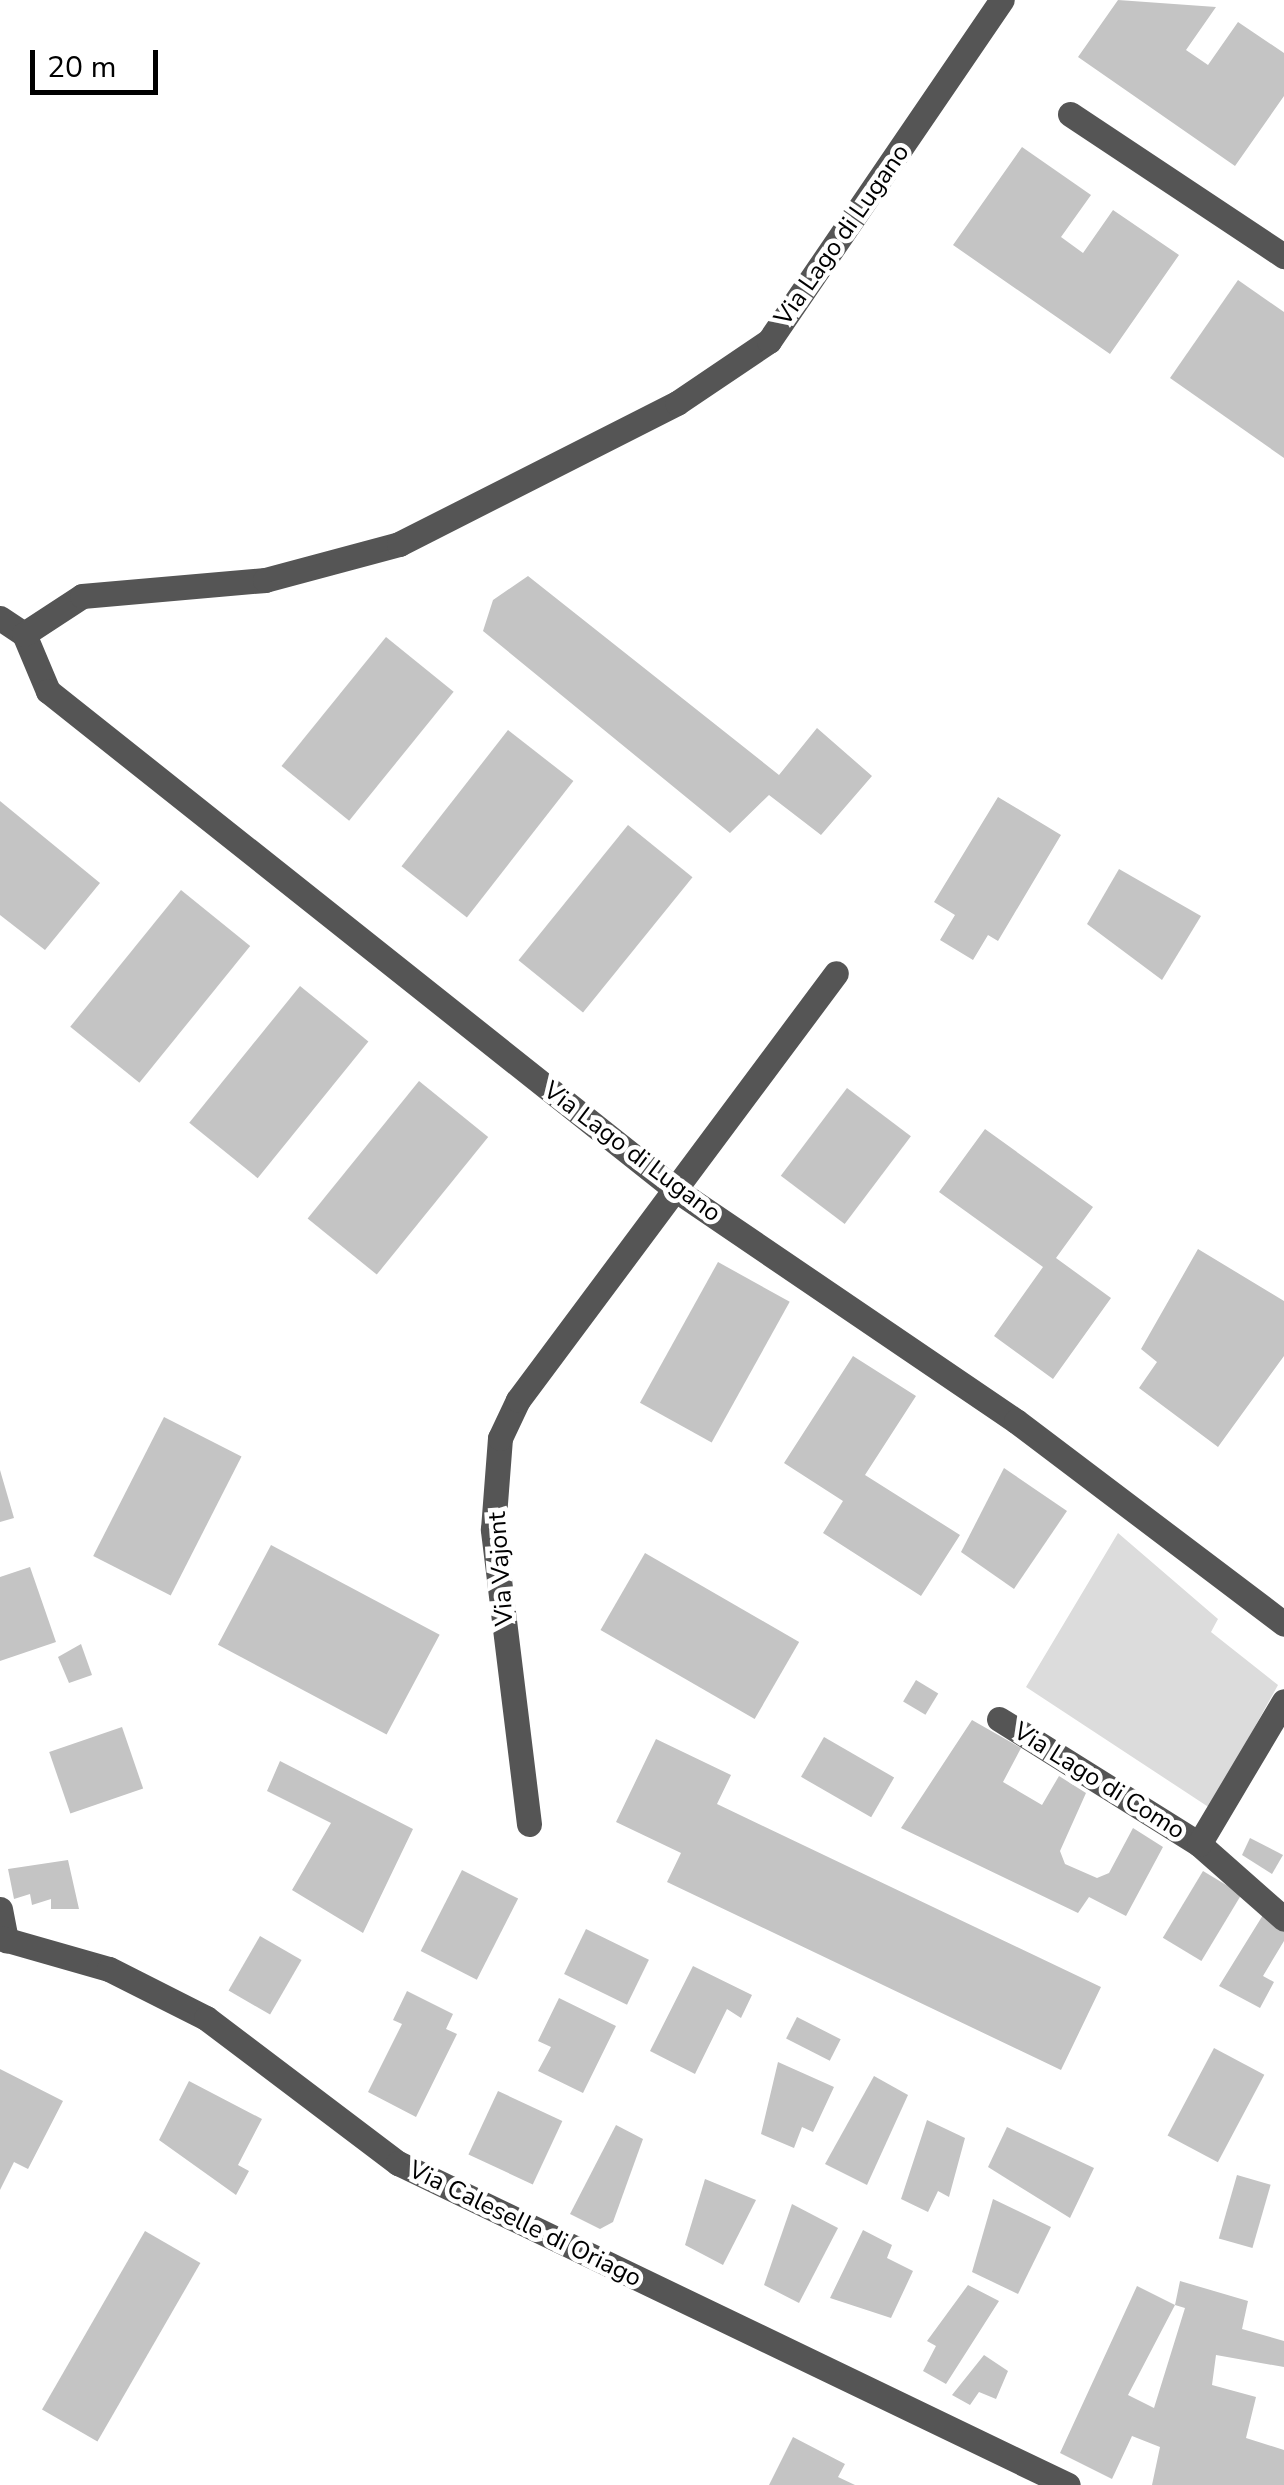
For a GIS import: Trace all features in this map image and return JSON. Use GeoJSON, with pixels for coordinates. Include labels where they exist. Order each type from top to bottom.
{"type":"FeatureCollection","features":[{"type":"Feature","properties":{"kind":"street","name":"Via Lago di Lugano"},"geometry":{"type":"LineString","coordinates":[[1002,0],[768,341],[678,402],[400,544],[265,580],[82,596],[24,634],[48,691],[676,1190],[1016,1421],[1284,1624]]}},
{"type":"Feature","properties":{"kind":"street"},"geometry":{"type":"LineString","coordinates":[[1070,114],[1284,256]]}},
{"type":"Feature","properties":{"kind":"street"},"geometry":{"type":"LineString","coordinates":[[0,618],[24,634]]}},
{"type":"Feature","properties":{"kind":"street","name":"Via Vajont"},"geometry":{"type":"LineString","coordinates":[[529,1824],[493,1530],[500,1438],[518,1400],[836,973]]}},
{"type":"Feature","properties":{"kind":"street","name":"Via Lago di Como"},"geometry":{"type":"LineString","coordinates":[[1199,1844],[1284,1700]]}},
{"type":"Feature","properties":{"kind":"street","name":"Via Lago di Como"},"geometry":{"type":"LineString","coordinates":[[998,1719],[1199,1844],[1284,1919]]}},
{"type":"Feature","properties":{"kind":"street"},"geometry":{"type":"LineString","coordinates":[[0,1909],[3,1939]]}},
{"type":"Feature","properties":{"kind":"street","name":"Via Caleselle di Oriago"},"geometry":{"type":"LineString","coordinates":[[3,1939],[109,1969],[206,2018],[398,2163],[1068,2485]]}},
{"type":"Feature","properties":{"kind":"shaded area"},"geometry":{"type":"Polygon","coordinates":[[[1118,1533],[1218,1619],[1211,1632],[1278,1685],[1210,1808],[1026,1687],[1118,1533]]]}},
{"type":"Feature","properties":{"kind":"building"},"geometry":{"type":"Polygon","coordinates":[[[1118,0],[1216,7],[1186,50],[1208,65],[1238,22],[1284,53],[1284,96],[1235,166],[1078,57],[1118,0]]]}},
{"type":"Feature","properties":{"kind":"building"},"geometry":{"type":"Polygon","coordinates":[[[1022,147],[1091,195],[1061,237],[1083,253],[1113,210],[1179,255],[1110,354],[953,245],[1022,147]]]}},
{"type":"Feature","properties":{"kind":"building"},"geometry":{"type":"Polygon","coordinates":[[[1238,280],[1284,312],[1284,458],[1170,378],[1238,280]]]}},
{"type":"Feature","properties":{"kind":"building"},"geometry":{"type":"Polygon","coordinates":[[[528,576],[779,775],[817,728],[872,776],[821,835],[769,795],[730,833],[483,631],[493,600],[528,576]]]}},
{"type":"Feature","properties":{"kind":"building"},"geometry":{"type":"Polygon","coordinates":[[[386,637],[454,692],[349,821],[282,766],[386,637]]]}},
{"type":"Feature","properties":{"kind":"building"},"geometry":{"type":"Polygon","coordinates":[[[508,730],[573,781],[467,917],[401,866],[508,730]]]}},
{"type":"Feature","properties":{"kind":"building"},"geometry":{"type":"Polygon","coordinates":[[[998,797],[1061,835],[998,941],[988,935],[973,960],[940,940],[955,915],[934,902],[998,797]]]}},
{"type":"Feature","properties":{"kind":"building"},"geometry":{"type":"Polygon","coordinates":[[[0,801],[100,883],[45,950],[0,915],[0,801]]]}},
{"type":"Feature","properties":{"kind":"building"},"geometry":{"type":"Polygon","coordinates":[[[628,825],[693,877],[583,1012],[518,960],[628,825]]]}},
{"type":"Feature","properties":{"kind":"building"},"geometry":{"type":"Polygon","coordinates":[[[1119,869],[1201,916],[1162,980],[1087,924],[1119,869]]]}},
{"type":"Feature","properties":{"kind":"building"},"geometry":{"type":"Polygon","coordinates":[[[181,890],[250,946],[139,1083],[70,1027],[181,890]]]}},
{"type":"Feature","properties":{"kind":"building"},"geometry":{"type":"Polygon","coordinates":[[[300,986],[368,1041],[258,1178],[189,1123],[300,986]]]}},
{"type":"Feature","properties":{"kind":"building"},"geometry":{"type":"Polygon","coordinates":[[[419,1081],[488,1137],[377,1275],[308,1219],[419,1081]]]}},
{"type":"Feature","properties":{"kind":"building"},"geometry":{"type":"Polygon","coordinates":[[[847,1088],[911,1136],[845,1224],[781,1176],[847,1088]]]}},
{"type":"Feature","properties":{"kind":"building"},"geometry":{"type":"Polygon","coordinates":[[[985,1129],[1093,1207],[1056,1258],[1111,1298],[1053,1379],[994,1336],[1043,1267],[939,1192],[985,1129]]]}},
{"type":"Feature","properties":{"kind":"building"},"geometry":{"type":"Polygon","coordinates":[[[1198,1249],[1284,1301],[1284,1356],[1218,1447],[1139,1388],[1157,1362],[1141,1349],[1198,1249]]]}},
{"type":"Feature","properties":{"kind":"building"},"geometry":{"type":"Polygon","coordinates":[[[718,1262],[790,1302],[712,1443],[640,1403],[718,1262]]]}},
{"type":"Feature","properties":{"kind":"building"},"geometry":{"type":"Polygon","coordinates":[[[853,1356],[916,1396],[865,1475],[960,1535],[921,1596],[823,1533],[843,1501],[784,1463],[853,1356]]]}},
{"type":"Feature","properties":{"kind":"building"},"geometry":{"type":"Polygon","coordinates":[[[164,1417],[242,1456],[171,1595],[93,1556],[164,1417]]]}},
{"type":"Feature","properties":{"kind":"building"},"geometry":{"type":"Polygon","coordinates":[[[1004,1468],[1067,1511],[1014,1589],[961,1552],[1004,1468]]]}},
{"type":"Feature","properties":{"kind":"building"},"geometry":{"type":"Polygon","coordinates":[[[0,1470],[14,1518],[0,1522],[0,1470]]]}},
{"type":"Feature","properties":{"kind":"building"},"geometry":{"type":"Polygon","coordinates":[[[271,1545],[440,1635],[387,1734],[218,1645],[271,1545]]]}},
{"type":"Feature","properties":{"kind":"building"},"geometry":{"type":"Polygon","coordinates":[[[645,1553],[799,1642],[755,1719],[600,1630],[645,1553]]]}},
{"type":"Feature","properties":{"kind":"building"},"geometry":{"type":"Polygon","coordinates":[[[30,1567],[56,1642],[0,1661],[0,1577],[30,1567]]]}},
{"type":"Feature","properties":{"kind":"building"},"geometry":{"type":"Polygon","coordinates":[[[81,1644],[92,1675],[69,1683],[58,1657],[81,1644]]]}},
{"type":"Feature","properties":{"kind":"building"},"geometry":{"type":"Polygon","coordinates":[[[916,1680],[938,1693],[925,1715],[903,1701],[916,1680]]]}},
{"type":"Feature","properties":{"kind":"building"},"geometry":{"type":"Polygon","coordinates":[[[972,1720],[1021,1748],[1003,1782],[1042,1805],[1059,1776],[1086,1793],[1060,1851],[1065,1864],[1097,1878],[1109,1873],[1133,1828],[1163,1847],[1126,1916],[1089,1897],[1078,1913],[901,1828],[972,1720]]]}},
{"type":"Feature","properties":{"kind":"building"},"geometry":{"type":"Polygon","coordinates":[[[122,1727],[143,1788],[70,1814],[49,1752],[122,1727]]]}},
{"type":"Feature","properties":{"kind":"building"},"geometry":{"type":"Polygon","coordinates":[[[824,1737],[894,1778],[871,1817],[801,1777],[824,1737]]]}},
{"type":"Feature","properties":{"kind":"building"},"geometry":{"type":"Polygon","coordinates":[[[656,1739],[731,1775],[717,1804],[1101,1987],[1061,2070],[667,1882],[681,1853],[616,1822],[656,1739]]]}},
{"type":"Feature","properties":{"kind":"building"},"geometry":{"type":"Polygon","coordinates":[[[280,1761],[413,1829],[363,1933],[292,1890],[331,1823],[267,1791],[280,1761]]]}},
{"type":"Feature","properties":{"kind":"building"},"geometry":{"type":"Polygon","coordinates":[[[1250,1838],[1283,1855],[1272,1874],[1242,1855],[1250,1838]]]}},
{"type":"Feature","properties":{"kind":"building"},"geometry":{"type":"Polygon","coordinates":[[[68,1860],[79,1909],[51,1909],[51,1899],[32,1905],[30,1894],[14,1899],[8,1869],[68,1860]]]}},
{"type":"Feature","properties":{"kind":"building"},"geometry":{"type":"Polygon","coordinates":[[[462,1870],[518,1899],[477,1980],[421,1951],[462,1870]]]}},
{"type":"Feature","properties":{"kind":"building"},"geometry":{"type":"Polygon","coordinates":[[[1203,1871],[1242,1894],[1201,1961],[1163,1938],[1203,1871]]]}},
{"type":"Feature","properties":{"kind":"building"},"geometry":{"type":"Polygon","coordinates":[[[1263,1915],[1284,1929],[1284,1941],[1263,1976],[1274,1982],[1260,2008],[1219,1986],[1263,1915]]]}},
{"type":"Feature","properties":{"kind":"building"},"geometry":{"type":"Polygon","coordinates":[[[586,1929],[649,1960],[627,2005],[564,1974],[586,1929]]]}},
{"type":"Feature","properties":{"kind":"building"},"geometry":{"type":"Polygon","coordinates":[[[260,1936],[302,1960],[270,2015],[228,1991],[260,1936]]]}},
{"type":"Feature","properties":{"kind":"building"},"geometry":{"type":"Polygon","coordinates":[[[693,1966],[752,1995],[741,2018],[727,2009],[695,2074],[650,2051],[693,1966]]]}},
{"type":"Feature","properties":{"kind":"building"},"geometry":{"type":"Polygon","coordinates":[[[407,1991],[453,2014],[446,2029],[457,2034],[416,2117],[368,2092],[402,2024],[393,2020],[407,1991]]]}},
{"type":"Feature","properties":{"kind":"building"},"geometry":{"type":"Polygon","coordinates":[[[559,1998],[616,2026],[583,2093],[538,2071],[551,2047],[538,2041],[559,1998]]]}},
{"type":"Feature","properties":{"kind":"building"},"geometry":{"type":"Polygon","coordinates":[[[797,2017],[841,2039],[830,2061],[786,2038],[797,2017]]]}},
{"type":"Feature","properties":{"kind":"building"},"geometry":{"type":"Polygon","coordinates":[[[1214,2048],[1264,2075],[1218,2162],[1168,2135],[1214,2048]]]}},
{"type":"Feature","properties":{"kind":"building"},"geometry":{"type":"Polygon","coordinates":[[[778,2062],[834,2087],[813,2132],[802,2127],[794,2148],[761,2134],[778,2062]]]}},
{"type":"Feature","properties":{"kind":"building"},"geometry":{"type":"Polygon","coordinates":[[[0,2069],[63,2101],[28,2169],[14,2162],[0,2190],[0,2069]]]}},
{"type":"Feature","properties":{"kind":"building"},"geometry":{"type":"Polygon","coordinates":[[[874,2076],[908,2095],[867,2185],[825,2164],[874,2076]]]}},
{"type":"Feature","properties":{"kind":"building"},"geometry":{"type":"Polygon","coordinates":[[[189,2081],[262,2119],[238,2165],[249,2171],[236,2195],[159,2140],[189,2081]]]}},
{"type":"Feature","properties":{"kind":"building"},"geometry":{"type":"Polygon","coordinates":[[[498,2091],[562,2121],[533,2184],[468,2154],[498,2091]]]}},
{"type":"Feature","properties":{"kind":"building"},"geometry":{"type":"Polygon","coordinates":[[[927,2120],[965,2138],[949,2197],[938,2191],[928,2212],[901,2199],[927,2120]]]}},
{"type":"Feature","properties":{"kind":"building"},"geometry":{"type":"Polygon","coordinates":[[[616,2125],[643,2139],[613,2222],[600,2229],[570,2214],[616,2125]]]}},
{"type":"Feature","properties":{"kind":"building"},"geometry":{"type":"Polygon","coordinates":[[[1007,2127],[1094,2168],[1070,2218],[988,2167],[1007,2127]]]}},
{"type":"Feature","properties":{"kind":"building"},"geometry":{"type":"Polygon","coordinates":[[[1237,2175],[1271,2185],[1252,2248],[1219,2238],[1237,2175]]]}},
{"type":"Feature","properties":{"kind":"building"},"geometry":{"type":"Polygon","coordinates":[[[705,2179],[756,2200],[723,2265],[685,2245],[705,2179]]]}},
{"type":"Feature","properties":{"kind":"building"},"geometry":{"type":"Polygon","coordinates":[[[993,2199],[1051,2227],[1018,2294],[972,2272],[993,2199]]]}},
{"type":"Feature","properties":{"kind":"building"},"geometry":{"type":"Polygon","coordinates":[[[792,2204],[838,2228],[799,2303],[764,2285],[792,2204]]]}},
{"type":"Feature","properties":{"kind":"building"},"geometry":{"type":"Polygon","coordinates":[[[863,2230],[892,2245],[887,2258],[913,2271],[891,2318],[830,2298],[863,2230]]]}},
{"type":"Feature","properties":{"kind":"building"},"geometry":{"type":"Polygon","coordinates":[[[145,2231],[200,2263],[97,2441],[42,2409],[145,2231]]]}},
{"type":"Feature","properties":{"kind":"building"},"geometry":{"type":"Polygon","coordinates":[[[1180,2281],[1248,2301],[1242,2329],[1284,2341],[1284,2367],[1216,2355],[1212,2385],[1256,2397],[1246,2438],[1284,2450],[1284,2485],[1152,2485],[1160,2447],[1132,2436],[1112,2479],[1060,2453],[1137,2286],[1175,2305],[1180,2281]],[[1175,2305],[1128,2395],[1154,2408],[1185,2308],[1175,2305]]]}},
{"type":"Feature","properties":{"kind":"building"},"geometry":{"type":"Polygon","coordinates":[[[968,2285],[999,2301],[946,2384],[923,2371],[936,2346],[927,2341],[968,2285]]]}},
{"type":"Feature","properties":{"kind":"building"},"geometry":{"type":"Polygon","coordinates":[[[984,2355],[1008,2371],[996,2399],[979,2392],[970,2405],[952,2395],[984,2355]]]}},
{"type":"Feature","properties":{"kind":"building"},"geometry":{"type":"Polygon","coordinates":[[[793,2437],[845,2464],[838,2477],[855,2485],[769,2485],[793,2437]]]}}]}
